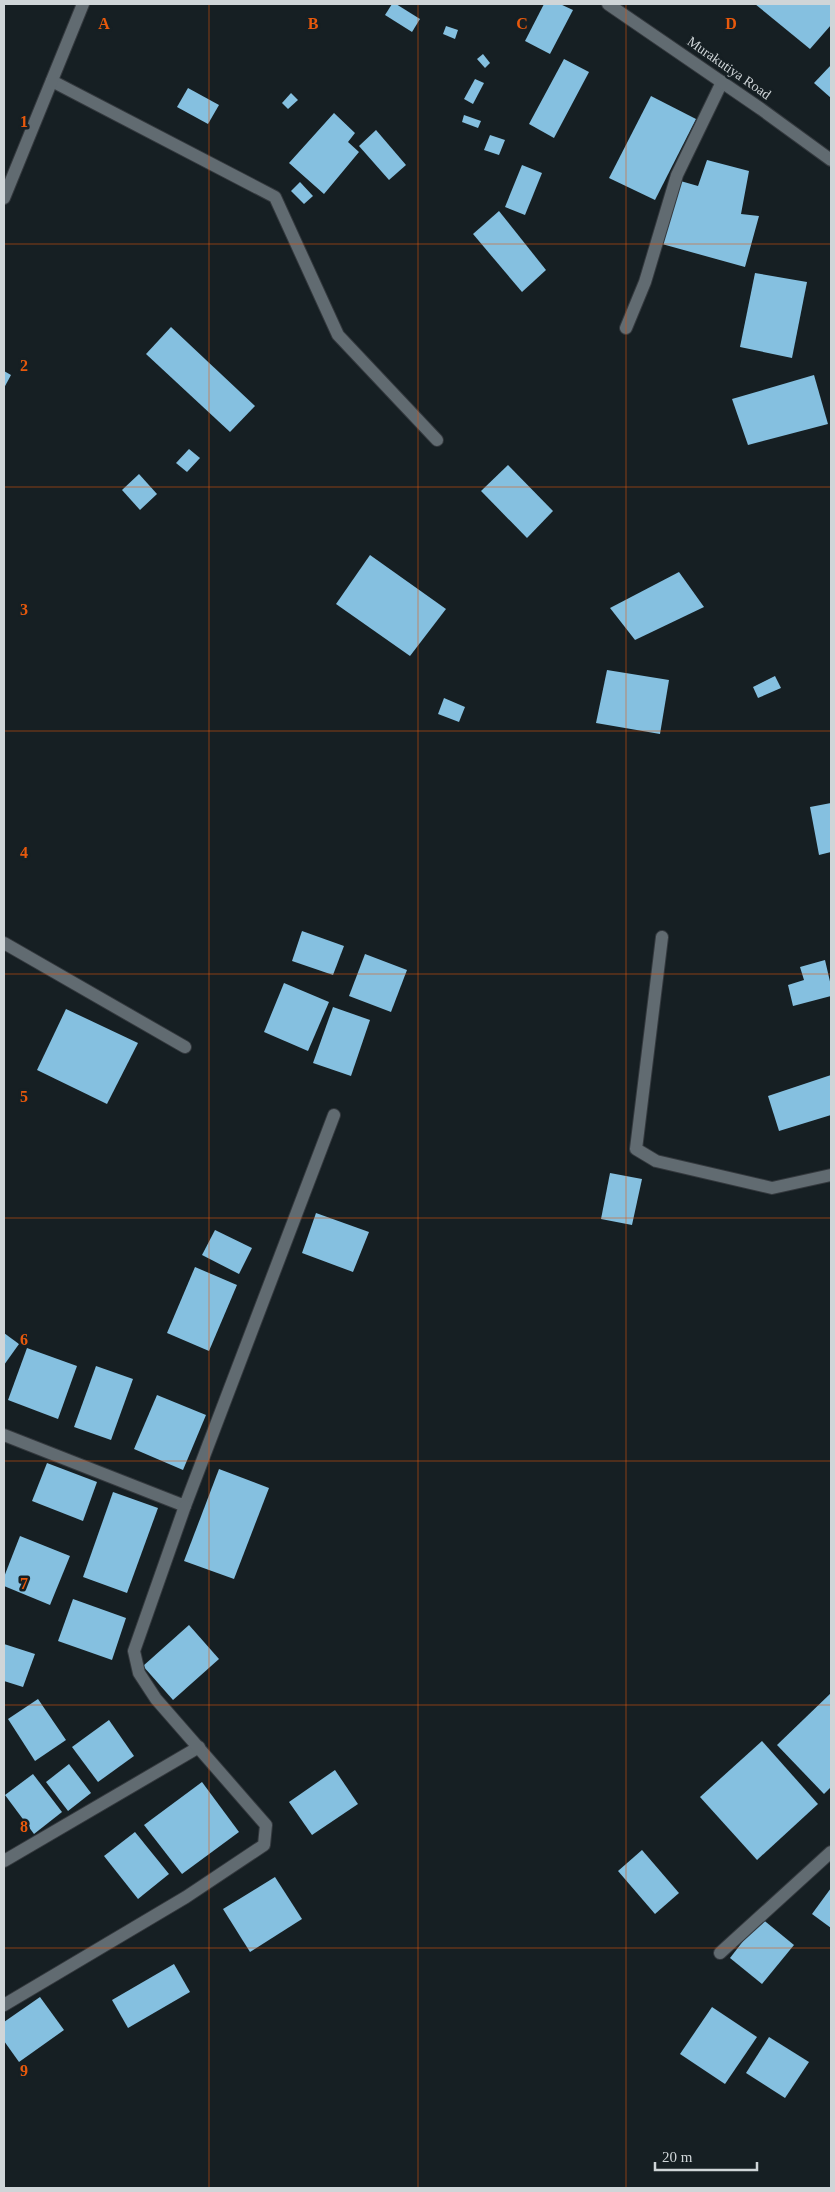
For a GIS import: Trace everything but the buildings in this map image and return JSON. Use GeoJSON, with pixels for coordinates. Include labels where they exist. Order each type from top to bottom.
{"type":"FeatureCollection","features":[{"type":"Feature","properties":{"kind":"street"},"geometry":{"type":"LineString","coordinates":[[4,198],[83,4]]}},
{"type":"Feature","properties":{"kind":"street","name":"Murakutiya Road"},"geometry":{"type":"LineString","coordinates":[[608,4],[831,160]]}},
{"type":"Feature","properties":{"kind":"street"},"geometry":{"type":"LineString","coordinates":[[52,81],[274,197],[338,335],[437,440]]}},
{"type":"Feature","properties":{"kind":"street"},"geometry":{"type":"LineString","coordinates":[[626,328],[645,282],[677,175],[722,82]]}},
{"type":"Feature","properties":{"kind":"street"},"geometry":{"type":"LineString","coordinates":[[662,937],[636,1149],[656,1161],[772,1188],[831,1175]]}},
{"type":"Feature","properties":{"kind":"street"},"geometry":{"type":"LineString","coordinates":[[4,943],[185,1047]]}},
{"type":"Feature","properties":{"kind":"street"},"geometry":{"type":"LineString","coordinates":[[4,2005],[186,1897],[264,1846],[266,1825],[156,1699],[139,1673],[134,1652],[185,1506],[334,1115]]}},
{"type":"Feature","properties":{"kind":"street"},"geometry":{"type":"LineString","coordinates":[[4,1436],[185,1506]]}},
{"type":"Feature","properties":{"kind":"street"},"geometry":{"type":"LineString","coordinates":[[4,1861],[198,1747]]}},
{"type":"Feature","properties":{"kind":"street"},"geometry":{"type":"LineString","coordinates":[[720,1953],[831,1852]]}}]}
